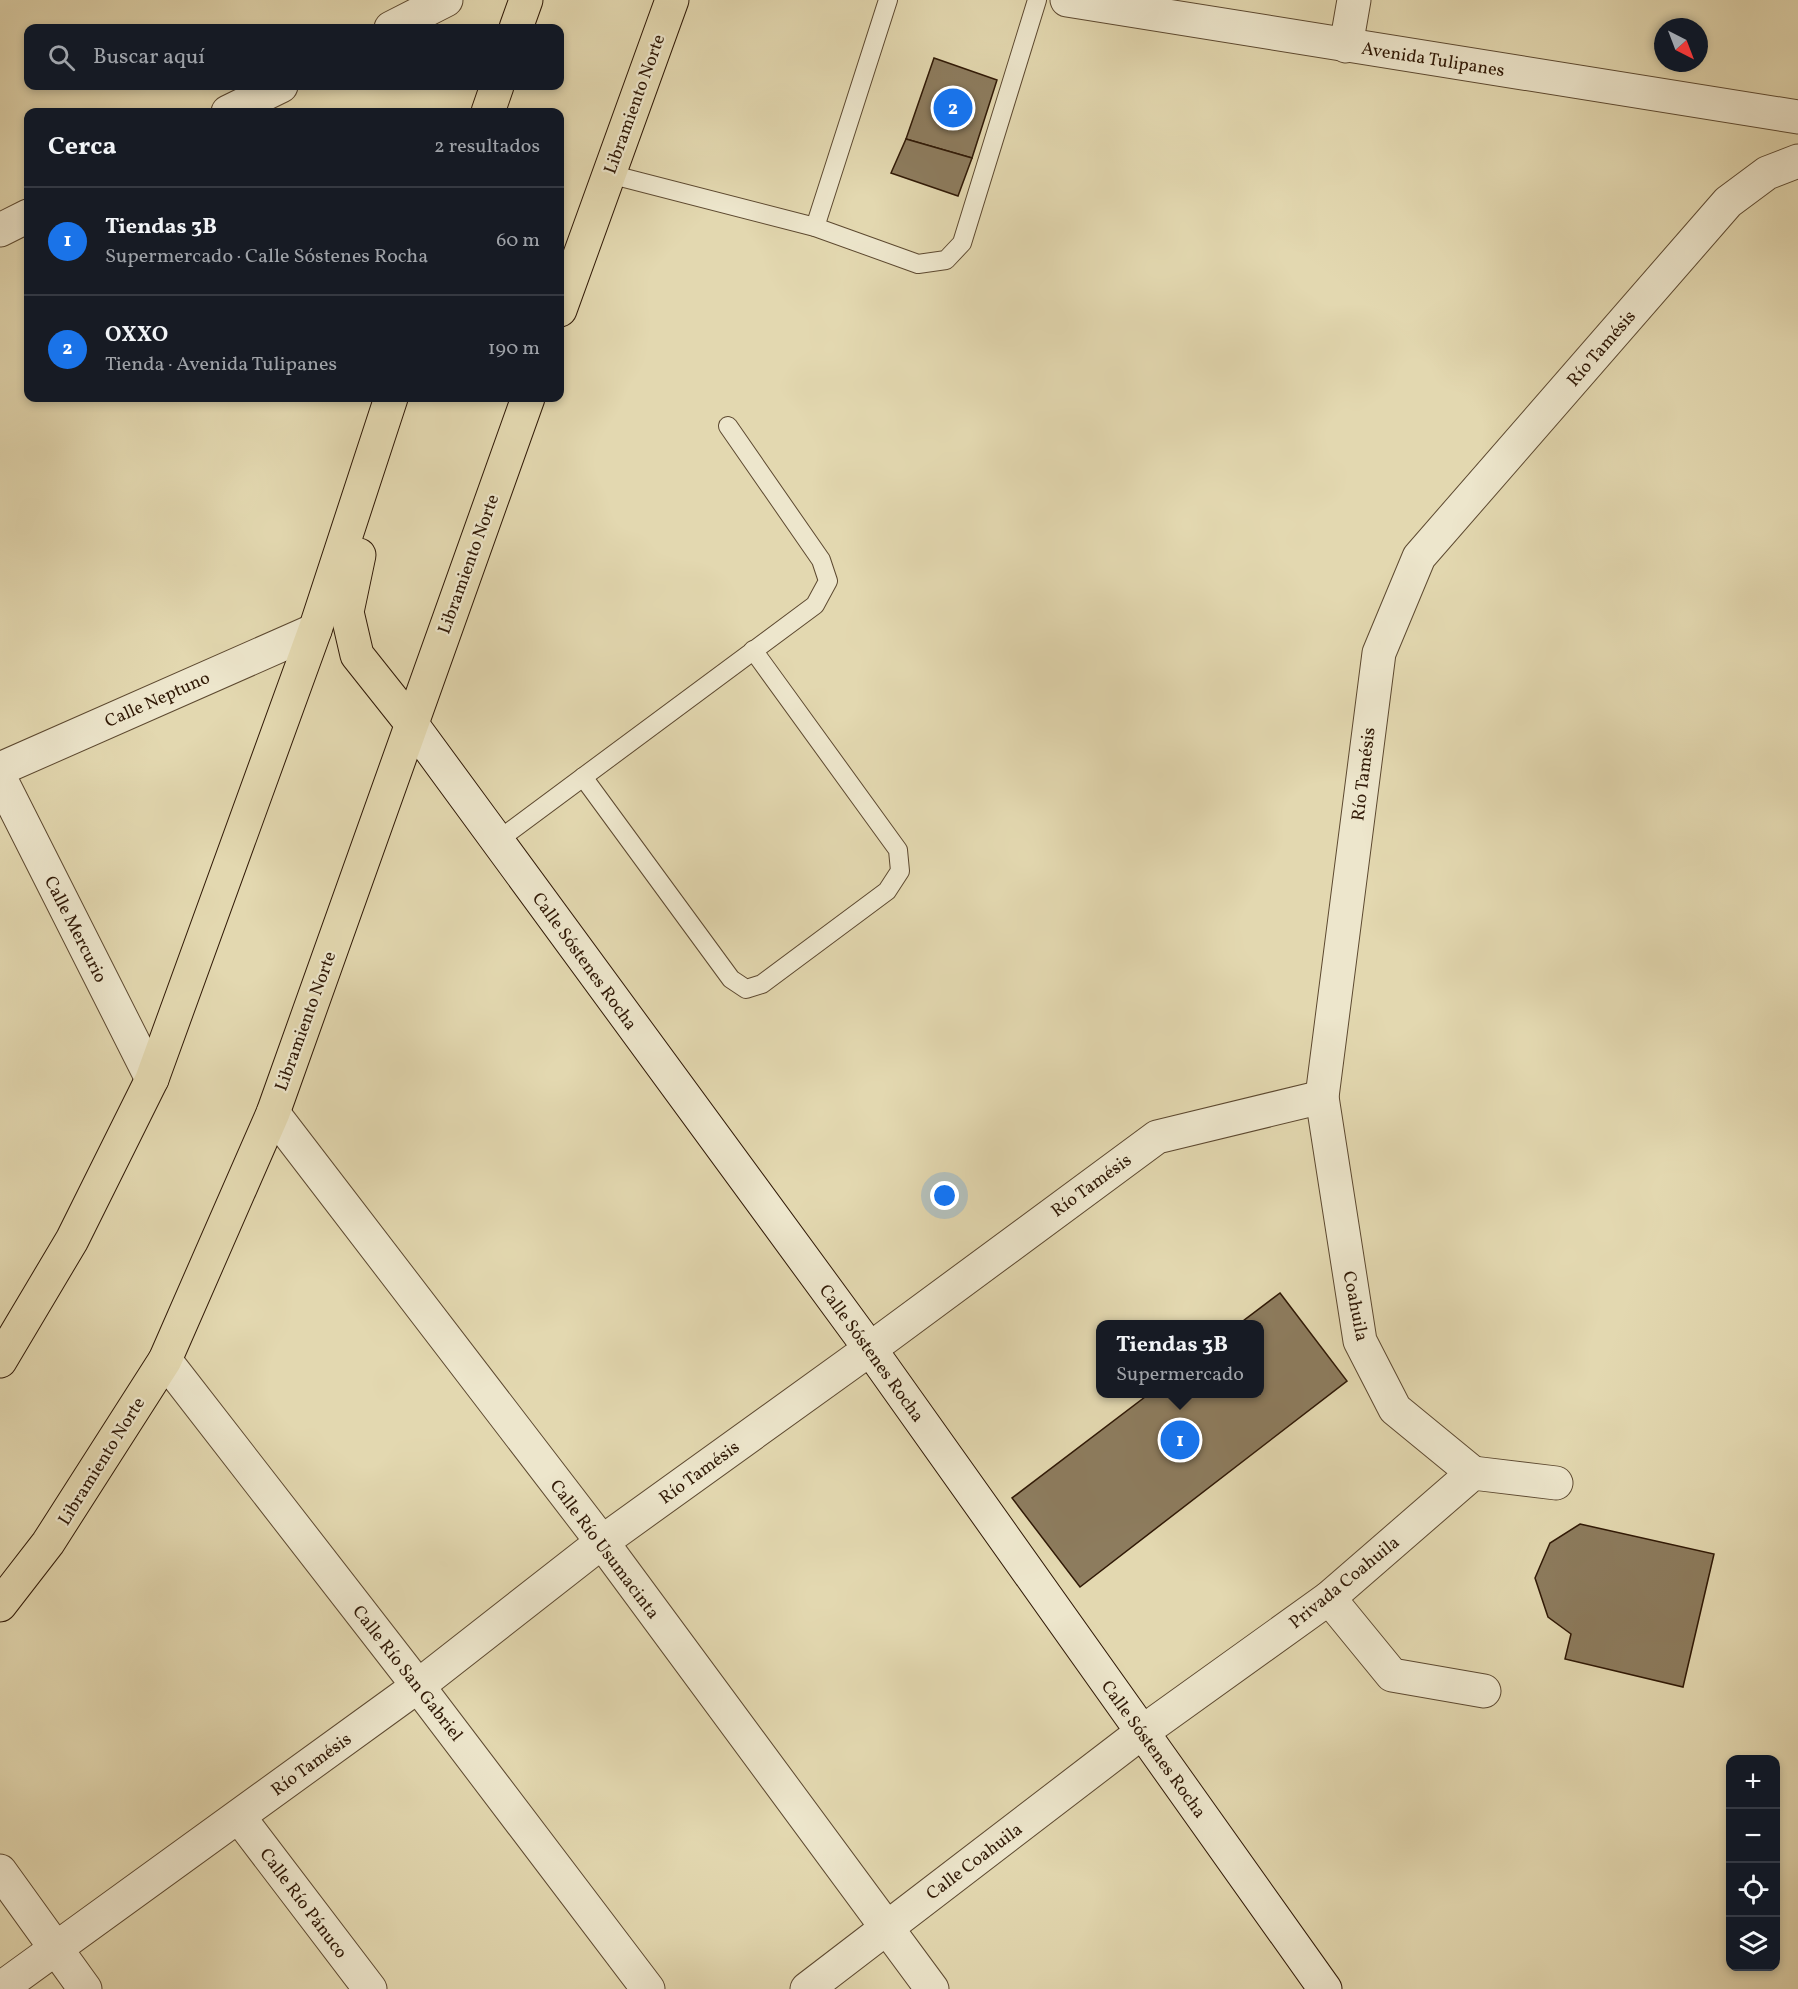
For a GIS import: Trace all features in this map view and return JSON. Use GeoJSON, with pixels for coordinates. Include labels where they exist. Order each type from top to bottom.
{"type":"FeatureCollection","features":[{"type":"Feature","properties":{"kind":"main road"},"geometry":{"type":"LineString","coordinates":[[517,24],[526,0]]}},
{"type":"Feature","properties":{"kind":"main road","name":"Libramiento Norte"},"geometry":{"type":"LineString","coordinates":[[564,299],[672,0]]}},
{"type":"Feature","properties":{"kind":"main road"},"geometry":{"type":"LineString","coordinates":[[489,108],[496,90]]}},
{"type":"Feature","properties":{"kind":"main road"},"geometry":{"type":"LineString","coordinates":[[0,1361],[72,1240],[152,1079],[315,630],[391,402]]}},
{"type":"Feature","properties":{"kind":"main road"},"geometry":{"type":"LineString","coordinates":[[411,723],[357,655],[347,612],[355,567],[413,402]]}},
{"type":"Feature","properties":{"kind":"main road","name":"Libramiento Norte"},"geometry":{"type":"LineString","coordinates":[[0,1605],[48,1543],[165,1360],[273,1113],[527,402]]}},
{"type":"Feature","properties":{"kind":"street"},"geometry":{"type":"LineString","coordinates":[[399,24],[446,0]]}},
{"type":"Feature","properties":{"kind":"street","name":"Avenida Tulipanes"},"geometry":{"type":"LineString","coordinates":[[1067,0],[1798,117]]}},
{"type":"Feature","properties":{"kind":"street"},"geometry":{"type":"LineString","coordinates":[[1346,46],[1354,0]]}},
{"type":"Feature","properties":{"kind":"street"},"geometry":{"type":"LineString","coordinates":[[236,108],[273,90]]}},
{"type":"Feature","properties":{"kind":"street","name":"Río Tamésis"},"geometry":{"type":"LineString","coordinates":[[0,1989],[418,1686],[602,1542],[870,1349],[1157,1137],[1322,1096],[1379,653],[1419,557],[1728,202],[1767,173],[1798,161]]}},
{"type":"Feature","properties":{"kind":"street"},"geometry":{"type":"LineString","coordinates":[[0,230],[24,218]]}},
{"type":"Feature","properties":{"kind":"street","name":"Calle Neptuno"},"geometry":{"type":"LineString","coordinates":[[0,769],[315,630]]}},
{"type":"Feature","properties":{"kind":"street","name":"Calle Sóstenes Rocha"},"geometry":{"type":"LineString","coordinates":[[411,723],[870,1349],[1325,1989]]}},
{"type":"Feature","properties":{"kind":"street","name":"Calle Mercurio"},"geometry":{"type":"LineString","coordinates":[[0,778],[152,1079]]}},
{"type":"Feature","properties":{"kind":"street","name":"Coahuila"},"geometry":{"type":"LineString","coordinates":[[1322,1096],[1360,1341],[1395,1409],[1473,1473]]}},
{"type":"Feature","properties":{"kind":"street","name":"Calle Río Usumacinta"},"geometry":{"type":"LineString","coordinates":[[273,1113],[602,1542],[932,1989]]}},
{"type":"Feature","properties":{"kind":"street","name":"Calle Río San Gabriel"},"geometry":{"type":"LineString","coordinates":[[165,1360],[418,1686],[648,1989]]}},
{"type":"Feature","properties":{"kind":"street"},"geometry":{"type":"LineString","coordinates":[[1473,1473],[1556,1483]]}},
{"type":"Feature","properties":{"kind":"street","name":"Privada Coahuila"},"geometry":{"type":"LineString","coordinates":[[1141,1733],[1329,1598],[1473,1473]]}},
{"type":"Feature","properties":{"kind":"street"},"geometry":{"type":"LineString","coordinates":[[1329,1598],[1392,1675],[1484,1691]]}},
{"type":"Feature","properties":{"kind":"street","name":"Calle Coahuila"},"geometry":{"type":"LineString","coordinates":[[807,1989],[1141,1733]]}},
{"type":"Feature","properties":{"kind":"street","name":"Calle Río Pánuco"},"geometry":{"type":"LineString","coordinates":[[238,1817],[370,1989]]}},
{"type":"Feature","properties":{"kind":"street"},"geometry":{"type":"LineString","coordinates":[[0,1872],[85,1989]]}},
{"type":"Feature","properties":{"kind":"lane"},"geometry":{"type":"LineString","coordinates":[[815,227],[888,0]]}},
{"type":"Feature","properties":{"kind":"lane"},"geometry":{"type":"LineString","coordinates":[[609,174],[815,227],[918,264],[946,260],[962,243],[1037,0]]}},
{"type":"Feature","properties":{"kind":"lane"},"geometry":{"type":"LineString","coordinates":[[497,841],[815,605],[828,580],[821,560],[728,426]]}},
{"type":"Feature","properties":{"kind":"lane"},"geometry":{"type":"LineString","coordinates":[[583,777],[731,979],[747,989],[762,984],[887,891],[900,871],[898,850],[753,651]]}},
{"type":"Feature","properties":{"kind":"building"},"geometry":{"type":"Polygon","coordinates":[[[934,58],[997,80],[972,158],[906,139],[934,58]]]}},
{"type":"Feature","properties":{"kind":"building"},"geometry":{"type":"Polygon","coordinates":[[[906,139],[972,158],[958,196],[891,173],[906,139]]]}},
{"type":"Feature","properties":{"kind":"building"},"geometry":{"type":"Polygon","coordinates":[[[1280,1293],[1347,1381],[1080,1587],[1012,1498],[1144,1398],[1264,1398],[1264,1320],[1244,1320],[1280,1293]]]}},
{"type":"Feature","properties":{"kind":"building"},"geometry":{"type":"Polygon","coordinates":[[[1580,1524],[1714,1554],[1683,1687],[1565,1659],[1571,1634],[1548,1617],[1535,1578],[1550,1543],[1580,1524]]]}},
{"type":"Feature","properties":{"kind":"place","name":"OXXO"},"geometry":{"type":"Point","coordinates":[953,108]}},
{"type":"Feature","properties":{"kind":"place","name":"Tiendas 3B"},"geometry":{"type":"Point","coordinates":[1180,1440]}}]}
